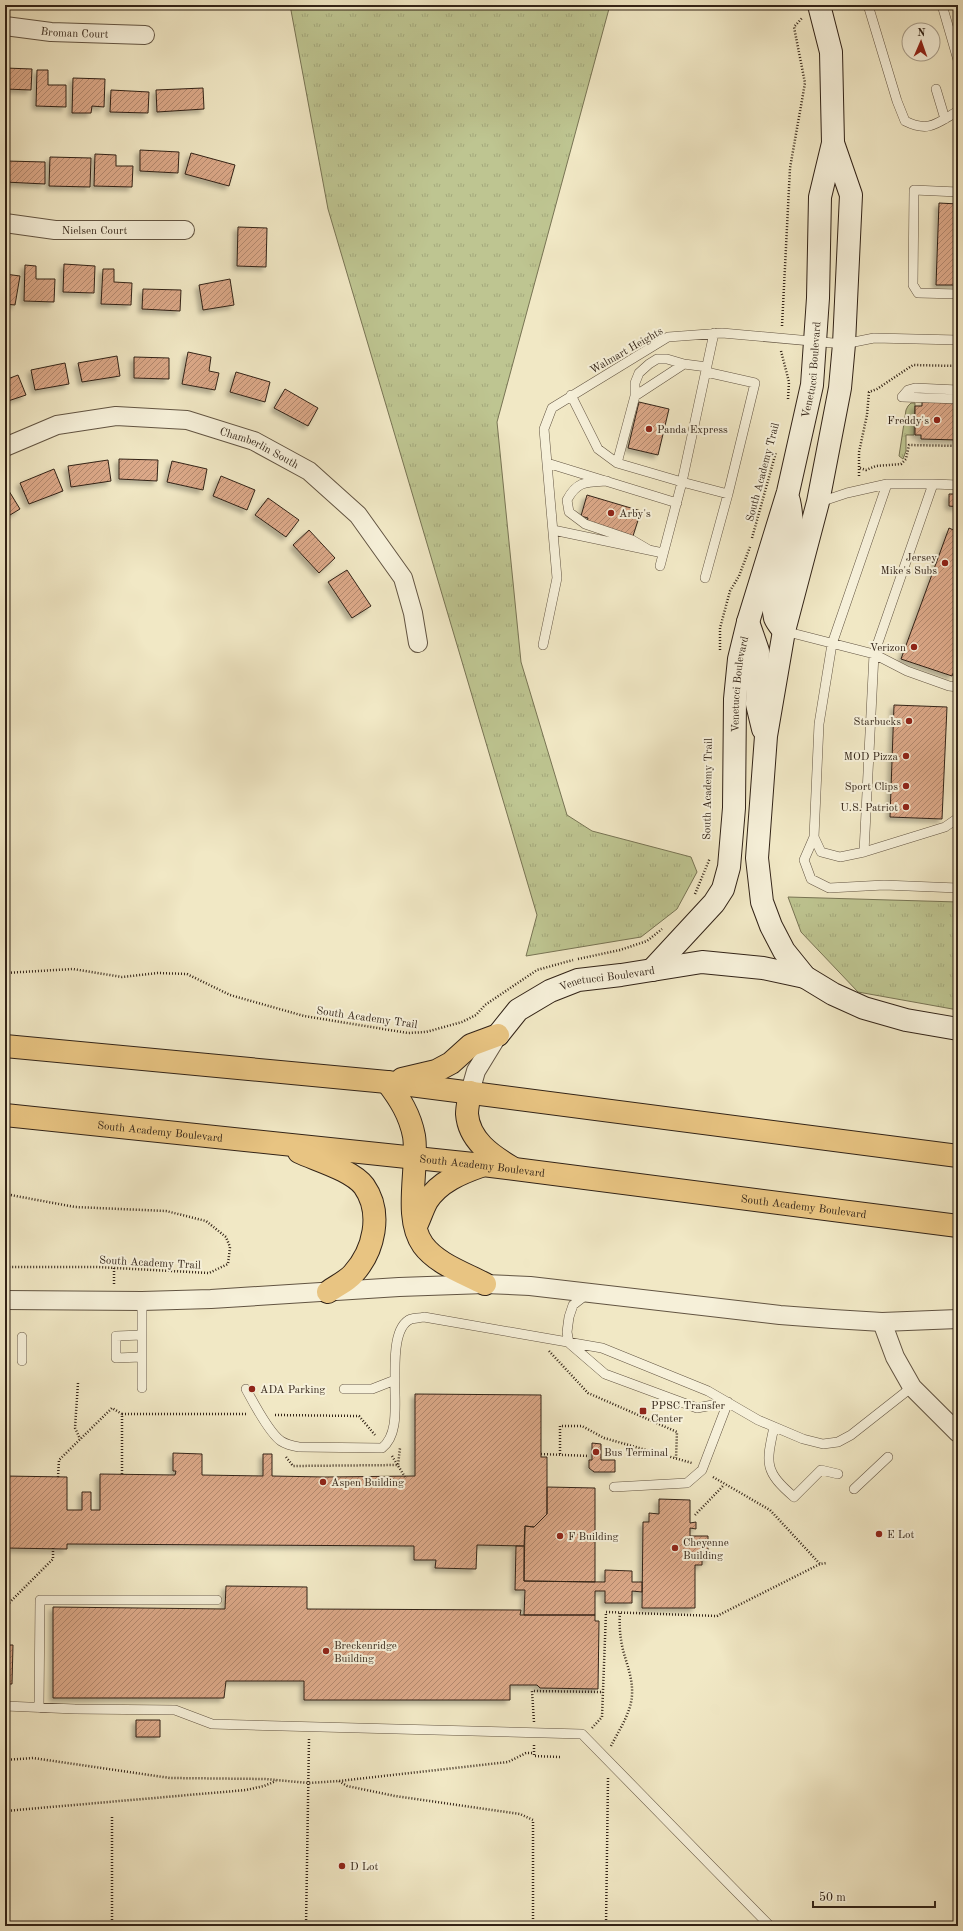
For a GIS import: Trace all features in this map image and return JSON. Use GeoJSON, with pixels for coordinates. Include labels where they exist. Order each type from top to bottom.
{"type":"FeatureCollection","features":[{"type":"Feature","properties":{"kind":"highway"},"geometry":{"type":"LineString","coordinates":[[387,1082],[436,1071],[451,1063],[471,1045],[498,1035]]}},
{"type":"Feature","properties":{"kind":"highway"},"geometry":{"type":"LineString","coordinates":[[15,1047],[387,1082],[958,1156]]}},
{"type":"Feature","properties":{"kind":"highway"},"geometry":{"type":"LineString","coordinates":[[387,1082],[408,1115],[414,1136],[416,1158],[413,1204],[416,1228],[423,1244],[440,1260],[485,1284]]}},
{"type":"Feature","properties":{"kind":"highway"},"geometry":{"type":"LineString","coordinates":[[470,1092],[467,1113],[470,1128],[478,1142],[500,1160],[516,1170]]}},
{"type":"Feature","properties":{"kind":"highway","name":"South Academy Boulevard"},"geometry":{"type":"LineString","coordinates":[[12,1116],[483,1165],[957,1227]]}},
{"type":"Feature","properties":{"kind":"highway"},"geometry":{"type":"LineString","coordinates":[[279,1143],[346,1173],[363,1185],[372,1203],[374,1227],[373,1238],[365,1258],[353,1275],[328,1292]]}},
{"type":"Feature","properties":{"kind":"highway"},"geometry":{"type":"LineString","coordinates":[[416,1228],[428,1201],[440,1187],[459,1174],[483,1165]]}},
{"type":"Feature","properties":{"kind":"street","name":"Venetucci Boulevard"},"geometry":{"type":"LineString","coordinates":[[470,1092],[476,1071],[498,1035],[518,1010],[550,991],[578,980],[652,970],[714,903],[723,889],[729,867],[734,808],[735,700],[739,659],[748,622],[788,492],[812,385],[818,298],[820,197],[833,143],[832,52],[811,10]]}},
{"type":"Feature","properties":{"kind":"street","name":"Broman Court"},"geometry":{"type":"LineString","coordinates":[[5,26],[51,32],[145,35]]}},
{"type":"Feature","properties":{"kind":"street","name":"Venetucci Boulevard"},"geometry":{"type":"LineString","coordinates":[[833,143],[852,196],[844,344],[840,388],[818,502],[784,631],[766,736],[758,858],[762,902],[771,926],[784,950],[805,977],[833,994],[864,1008],[906,1020],[958,1029]]}},
{"type":"Feature","properties":{"kind":"street","name":"Nielsen Court"},"geometry":{"type":"LineString","coordinates":[[5,223],[55,230],[185,230]]}},
{"type":"Feature","properties":{"kind":"street","name":"Chamberlin South"},"geometry":{"type":"LineString","coordinates":[[5,447],[57,425],[116,416],[187,420],[254,441],[308,471],[358,514],[403,578],[413,613],[418,643]]}},
{"type":"Feature","properties":{"kind":"street"},"geometry":{"type":"LineString","coordinates":[[784,631],[776,620],[774,603],[779,578],[788,552],[792,531],[788,492]]}},
{"type":"Feature","properties":{"kind":"street"},"geometry":{"type":"LineString","coordinates":[[748,622],[758,651],[757,704],[766,736]]}},
{"type":"Feature","properties":{"kind":"street"},"geometry":{"type":"LineString","coordinates":[[652,970],[702,962],[763,968],[805,977]]}},
{"type":"Feature","properties":{"kind":"street"},"geometry":{"type":"LineString","coordinates":[[5,1300],[142,1301],[485,1284],[530,1286],[780,1315],[882,1322],[958,1319]]}},
{"type":"Feature","properties":{"kind":"street"},"geometry":{"type":"LineString","coordinates":[[882,1322],[895,1357],[912,1388],[958,1433]]}},
{"type":"Feature","properties":{"kind":"lane"},"geometry":{"type":"LineString","coordinates":[[868,5],[897,101],[905,121],[918,127],[933,126],[958,111]]}},
{"type":"Feature","properties":{"kind":"lane"},"geometry":{"type":"LineString","coordinates":[[942,5],[958,60]]}},
{"type":"Feature","properties":{"kind":"lane"},"geometry":{"type":"LineString","coordinates":[[936,89],[944,119]]}},
{"type":"Feature","properties":{"kind":"lane"},"geometry":{"type":"LineString","coordinates":[[958,192],[914,190],[913,265],[913,285],[918,294],[958,294]]}},
{"type":"Feature","properties":{"kind":"lane"},"geometry":{"type":"LineString","coordinates":[[660,566],[677,504],[714,333]]}},
{"type":"Feature","properties":{"kind":"lane","name":"Walmart Heights"},"geometry":{"type":"LineString","coordinates":[[544,645],[557,578],[544,429],[552,408],[668,337],[714,333],[844,344],[874,338],[958,340]]}},
{"type":"Feature","properties":{"kind":"lane"},"geometry":{"type":"LineString","coordinates":[[617,463],[635,396],[635,383],[639,373],[648,364],[657,359],[667,359],[755,383],[728,494],[705,578]]}},
{"type":"Feature","properties":{"kind":"lane"},"geometry":{"type":"LineString","coordinates":[[635,396],[684,364]]}},
{"type":"Feature","properties":{"kind":"lane"},"geometry":{"type":"LineString","coordinates":[[958,390],[915,388],[908,390],[902,397],[958,399]]}},
{"type":"Feature","properties":{"kind":"lane"},"geometry":{"type":"LineString","coordinates":[[572,395],[598,449],[617,463],[728,494]]}},
{"type":"Feature","properties":{"kind":"lane"},"geometry":{"type":"LineString","coordinates":[[547,463],[677,504]]}},
{"type":"Feature","properties":{"kind":"lane"},"geometry":{"type":"LineString","coordinates":[[607,482],[584,482],[572,490],[566,500],[569,512],[585,524],[632,540],[649,550]]}},
{"type":"Feature","properties":{"kind":"lane"},"geometry":{"type":"LineString","coordinates":[[818,502],[847,493],[887,484],[958,485]]}},
{"type":"Feature","properties":{"kind":"lane"},"geometry":{"type":"LineString","coordinates":[[887,484],[832,644],[819,724],[814,837],[804,860],[811,879],[829,888],[884,886],[958,888]]}},
{"type":"Feature","properties":{"kind":"lane"},"geometry":{"type":"LineString","coordinates":[[864,852],[874,654],[933,484]]}},
{"type":"Feature","properties":{"kind":"lane"},"geometry":{"type":"LineString","coordinates":[[553,530],[663,553]]}},
{"type":"Feature","properties":{"kind":"lane"},"geometry":{"type":"LineString","coordinates":[[784,631],[874,654],[907,671],[949,686],[958,687]]}},
{"type":"Feature","properties":{"kind":"lane"},"geometry":{"type":"LineString","coordinates":[[814,837],[820,852],[840,857],[864,852],[946,827],[958,818]]}},
{"type":"Feature","properties":{"kind":"lane"},"geometry":{"type":"LineString","coordinates":[[588,1293],[574,1305],[571,1311],[567,1332],[568,1343],[605,1374],[697,1408],[728,1402]]}},
{"type":"Feature","properties":{"kind":"lane"},"geometry":{"type":"LineString","coordinates":[[142,1301],[142,1388]]}},
{"type":"Feature","properties":{"kind":"lane"},"geometry":{"type":"LineString","coordinates":[[246,1389],[261,1415],[280,1441],[300,1447],[382,1448],[390,1439],[394,1426],[398,1338],[402,1327],[411,1319],[424,1317],[602,1348],[708,1391],[774,1427],[802,1439],[823,1444],[838,1442],[851,1435],[912,1388]]}},
{"type":"Feature","properties":{"kind":"lane"},"geometry":{"type":"LineString","coordinates":[[141,1357],[116,1358],[116,1336],[142,1335]]}},
{"type":"Feature","properties":{"kind":"lane"},"geometry":{"type":"LineString","coordinates":[[22,1337],[22,1361]]}},
{"type":"Feature","properties":{"kind":"lane"},"geometry":{"type":"LineString","coordinates":[[344,1389],[372,1389],[395,1380]]}},
{"type":"Feature","properties":{"kind":"lane"},"geometry":{"type":"LineString","coordinates":[[614,1486],[687,1483],[702,1470],[728,1402]]}},
{"type":"Feature","properties":{"kind":"lane"},"geometry":{"type":"LineString","coordinates":[[774,1427],[768,1455],[769,1469],[779,1484],[794,1497],[821,1470],[838,1474]]}},
{"type":"Feature","properties":{"kind":"lane"},"geometry":{"type":"LineString","coordinates":[[854,1489],[888,1457]]}},
{"type":"Feature","properties":{"kind":"lane"},"geometry":{"type":"LineString","coordinates":[[39,1708],[40,1600],[217,1600]]}},
{"type":"Feature","properties":{"kind":"lane"},"geometry":{"type":"LineString","coordinates":[[5,1706],[175,1710],[212,1724],[582,1734],[770,1926]]}},
{"type":"Feature","properties":{"kind":"path"},"geometry":{"type":"LineString","coordinates":[[788,401],[789,382],[781,352],[790,168],[805,83],[794,27],[811,10]]}},
{"type":"Feature","properties":{"kind":"path"},"geometry":{"type":"LineString","coordinates":[[860,468],[866,470],[876,466],[901,464],[906,459],[909,445],[958,446]]}},
{"type":"Feature","properties":{"kind":"path","name":"South Academy Trail"},"geometry":{"type":"LineString","coordinates":[[721,656],[720,628],[730,591],[739,576],[751,544],[776,451]]}},
{"type":"Feature","properties":{"kind":"path","name":"South Academy Trail"},"geometry":{"type":"LineString","coordinates":[[694,897],[711,854]]}},
{"type":"Feature","properties":{"kind":"path","name":"South Academy Trail"},"geometry":{"type":"LineString","coordinates":[[5,973],[73,969],[122,977],[158,972],[187,974],[230,995],[304,1016],[408,1033],[426,1032],[462,1022],[476,1015],[485,1005],[537,970],[564,962],[620,950],[647,941],[664,928]]}},
{"type":"Feature","properties":{"kind":"path","name":"South Academy Trail"},"geometry":{"type":"LineString","coordinates":[[5,1194],[74,1207],[166,1211],[206,1221],[226,1237],[230,1247],[228,1264],[210,1273],[98,1267],[5,1267]]}},
{"type":"Feature","properties":{"kind":"path"},"geometry":{"type":"LineString","coordinates":[[545,1347],[588,1394],[677,1432],[676,1458]]}},
{"type":"Feature","properties":{"kind":"path"},"geometry":{"type":"LineString","coordinates":[[78,1383],[75,1428],[80,1439]]}},
{"type":"Feature","properties":{"kind":"path"},"geometry":{"type":"LineString","coordinates":[[58,1477],[59,1460],[112,1408],[122,1414],[359,1416]]}},
{"type":"Feature","properties":{"kind":"path"},"geometry":{"type":"LineString","coordinates":[[122,1414],[122,1474]]}},
{"type":"Feature","properties":{"kind":"path"},"geometry":{"type":"LineString","coordinates":[[246,1414],[252,1420]]}},
{"type":"Feature","properties":{"kind":"path"},"geometry":{"type":"LineString","coordinates":[[560,1454],[560,1426],[582,1426],[604,1438],[694,1464]]}},
{"type":"Feature","properties":{"kind":"path"},"geometry":{"type":"LineString","coordinates":[[283,1454],[293,1466],[398,1465],[400,1444]]}},
{"type":"Feature","properties":{"kind":"path"},"geometry":{"type":"LineString","coordinates":[[541,1454],[589,1456]]}},
{"type":"Feature","properties":{"kind":"path"},"geometry":{"type":"LineString","coordinates":[[709,1474],[724,1485],[770,1510],[820,1564]]}},
{"type":"Feature","properties":{"kind":"path"},"geometry":{"type":"LineString","coordinates":[[695,1515],[724,1485]]}},
{"type":"Feature","properties":{"kind":"path"},"geometry":{"type":"LineString","coordinates":[[5,1607],[53,1559],[53,1548]]}},
{"type":"Feature","properties":{"kind":"path"},"geometry":{"type":"LineString","coordinates":[[606,1926],[608,1774],[602,1754],[590,1730],[602,1717],[606,1612],[717,1616],[820,1564],[827,1562]]}},
{"type":"Feature","properties":{"kind":"path"},"geometry":{"type":"LineString","coordinates":[[602,1754],[627,1715],[632,1696],[631,1677],[622,1648],[619,1629],[620,1613]]}},
{"type":"Feature","properties":{"kind":"path"},"geometry":{"type":"LineString","coordinates":[[560,1757],[534,1756],[532,1691],[603,1692]]}},
{"type":"Feature","properties":{"kind":"path"},"geometry":{"type":"LineString","coordinates":[[306,1926],[309,1750]]}},
{"type":"Feature","properties":{"kind":"path"},"geometry":{"type":"LineString","coordinates":[[5,1760],[33,1758],[170,1778],[265,1779],[309,1783],[508,1762],[526,1753],[534,1753]]}},
{"type":"Feature","properties":{"kind":"path"},"geometry":{"type":"LineString","coordinates":[[5,1811],[246,1790],[264,1786],[276,1781]]}},
{"type":"Feature","properties":{"kind":"path"},"geometry":{"type":"LineString","coordinates":[[338,1781],[347,1786],[395,1796],[520,1814],[533,1820],[533,1926]]}},
{"type":"Feature","properties":{"kind":"path"},"geometry":{"type":"LineString","coordinates":[[112,1817],[112,1926]]}},
{"type":"Feature","properties":{"kind":"green space"},"geometry":{"type":"Polygon","coordinates":[[[290,5],[610,5],[497,422],[521,662],[567,815],[592,831],[691,857],[697,872],[677,909],[641,937],[526,956],[537,915],[328,209],[290,5]]]}},
{"type":"Feature","properties":{"kind":"green space"},"geometry":{"type":"Polygon","coordinates":[[[911,403],[915,403],[914,435],[906,435],[906,451],[903,459],[899,456],[906,410],[911,403]]]}},
{"type":"Feature","properties":{"kind":"green space"},"geometry":{"type":"Polygon","coordinates":[[[788,897],[958,902],[958,1010],[858,992],[801,932],[788,897]]]}},
{"type":"Feature","properties":{"kind":"building"},"geometry":{"type":"Polygon","coordinates":[[[5,68],[32,69],[31,90],[5,89],[5,68]]]}},
{"type":"Feature","properties":{"kind":"building"},"geometry":{"type":"Polygon","coordinates":[[[37,70],[48,70],[48,85],[66,85],[66,107],[36,106],[37,70]]]}},
{"type":"Feature","properties":{"kind":"building"},"geometry":{"type":"Polygon","coordinates":[[[73,78],[105,79],[104,107],[92,106],[91,113],[72,113],[73,78]]]}},
{"type":"Feature","properties":{"kind":"building"},"geometry":{"type":"Polygon","coordinates":[[[203,88],[204,109],[157,112],[156,90],[203,88]]]}},
{"type":"Feature","properties":{"kind":"building"},"geometry":{"type":"Polygon","coordinates":[[[111,90],[149,92],[148,113],[110,112],[111,90]]]}},
{"type":"Feature","properties":{"kind":"building"},"geometry":{"type":"Polygon","coordinates":[[[140,150],[179,152],[178,173],[140,171],[140,150]]]}},
{"type":"Feature","properties":{"kind":"building"},"geometry":{"type":"Polygon","coordinates":[[[191,153],[235,165],[229,186],[185,174],[191,153]]]}},
{"type":"Feature","properties":{"kind":"building"},"geometry":{"type":"Polygon","coordinates":[[[95,154],[116,155],[116,166],[133,166],[132,187],[94,186],[95,154]]]}},
{"type":"Feature","properties":{"kind":"building"},"geometry":{"type":"Polygon","coordinates":[[[50,157],[91,158],[90,187],[49,186],[50,157]]]}},
{"type":"Feature","properties":{"kind":"building"},"geometry":{"type":"Polygon","coordinates":[[[6,161],[45,162],[45,184],[5,182],[6,161]]]}},
{"type":"Feature","properties":{"kind":"building"},"geometry":{"type":"Polygon","coordinates":[[[939,203],[958,204],[958,285],[936,285],[939,203]]]}},
{"type":"Feature","properties":{"kind":"building"},"geometry":{"type":"Polygon","coordinates":[[[238,227],[267,228],[266,267],[237,266],[238,227]]]}},
{"type":"Feature","properties":{"kind":"building"},"geometry":{"type":"Polygon","coordinates":[[[64,264],[95,266],[94,293],[63,292],[64,264]]]}},
{"type":"Feature","properties":{"kind":"building"},"geometry":{"type":"Polygon","coordinates":[[[25,265],[36,266],[36,279],[55,279],[54,302],[24,301],[25,265]]]}},
{"type":"Feature","properties":{"kind":"building"},"geometry":{"type":"Polygon","coordinates":[[[103,269],[114,269],[114,282],[132,283],[131,305],[101,304],[103,269]]]}},
{"type":"Feature","properties":{"kind":"building"},"geometry":{"type":"Polygon","coordinates":[[[5,274],[20,276],[15,305],[5,304],[5,274]]]}},
{"type":"Feature","properties":{"kind":"building"},"geometry":{"type":"Polygon","coordinates":[[[230,279],[234,305],[203,310],[199,285],[230,279]]]}},
{"type":"Feature","properties":{"kind":"building"},"geometry":{"type":"Polygon","coordinates":[[[143,289],[181,290],[180,311],[142,309],[143,289]]]}},
{"type":"Feature","properties":{"kind":"building"},"geometry":{"type":"Polygon","coordinates":[[[188,352],[211,357],[209,371],[219,373],[215,390],[182,384],[188,352]]]}},
{"type":"Feature","properties":{"kind":"building"},"geometry":{"type":"Polygon","coordinates":[[[117,356],[120,376],[82,382],[78,363],[117,356]]]}},
{"type":"Feature","properties":{"kind":"building"},"geometry":{"type":"Polygon","coordinates":[[[134,357],[169,358],[169,379],[134,378],[134,357]]]}},
{"type":"Feature","properties":{"kind":"building"},"geometry":{"type":"Polygon","coordinates":[[[65,363],[69,384],[35,390],[31,370],[65,363]]]}},
{"type":"Feature","properties":{"kind":"building"},"geometry":{"type":"Polygon","coordinates":[[[236,372],[270,382],[265,402],[230,392],[236,372]]]}},
{"type":"Feature","properties":{"kind":"building"},"geometry":{"type":"Polygon","coordinates":[[[18,375],[26,395],[5,402],[5,380],[18,375]]]}},
{"type":"Feature","properties":{"kind":"building"},"geometry":{"type":"Polygon","coordinates":[[[285,389],[318,408],[308,426],[274,408],[285,389]]]}},
{"type":"Feature","properties":{"kind":"building","name":"Panda Express"},"geometry":{"type":"Polygon","coordinates":[[[639,402],[669,409],[658,455],[628,448],[639,402]]]}},
{"type":"Feature","properties":{"kind":"building","name":"Freddy's"},"geometry":{"type":"Polygon","coordinates":[[[922,402],[958,403],[958,440],[921,439],[921,435],[915,435],[915,406],[922,406],[922,402]]]}},
{"type":"Feature","properties":{"kind":"building"},"geometry":{"type":"Polygon","coordinates":[[[119,459],[158,460],[157,481],[119,479],[119,459]]]}},
{"type":"Feature","properties":{"kind":"building"},"geometry":{"type":"Polygon","coordinates":[[[108,460],[111,481],[71,487],[68,466],[108,460]]]}},
{"type":"Feature","properties":{"kind":"building"},"geometry":{"type":"Polygon","coordinates":[[[172,461],[207,469],[203,490],[167,482],[172,461]]]}},
{"type":"Feature","properties":{"kind":"building"},"geometry":{"type":"Polygon","coordinates":[[[54,469],[63,491],[29,504],[20,483],[54,469]]]}},
{"type":"Feature","properties":{"kind":"building"},"geometry":{"type":"Polygon","coordinates":[[[221,476],[255,490],[247,510],[213,496],[221,476]]]}},
{"type":"Feature","properties":{"kind":"building"},"geometry":{"type":"Polygon","coordinates":[[[9,491],[20,509],[5,518],[5,493],[9,491]]]}},
{"type":"Feature","properties":{"kind":"building"},"geometry":{"type":"Polygon","coordinates":[[[949,494],[958,494],[958,507],[949,506],[949,494]]]}},
{"type":"Feature","properties":{"kind":"building","name":"Arby's"},"geometry":{"type":"Polygon","coordinates":[[[587,495],[641,511],[633,536],[587,522],[588,518],[581,516],[587,495]]]}},
{"type":"Feature","properties":{"kind":"building"},"geometry":{"type":"Polygon","coordinates":[[[268,498],[299,520],[286,537],[255,515],[268,498]]]}},
{"type":"Feature","properties":{"kind":"building"},"geometry":{"type":"Polygon","coordinates":[[[949,528],[958,532],[958,662],[952,676],[901,659],[949,528]]]}},
{"type":"Feature","properties":{"kind":"building"},"geometry":{"type":"Polygon","coordinates":[[[309,530],[335,558],[319,573],[293,545],[309,530]]]}},
{"type":"Feature","properties":{"kind":"building"},"geometry":{"type":"Polygon","coordinates":[[[347,570],[371,606],[352,618],[328,582],[347,570]]]}},
{"type":"Feature","properties":{"kind":"building"},"geometry":{"type":"Polygon","coordinates":[[[894,705],[947,707],[942,819],[890,817],[894,705]]]}},
{"type":"Feature","properties":{"kind":"building","name":"Aspen Building"},"geometry":{"type":"Polygon","coordinates":[[[415,1394],[541,1395],[541,1457],[547,1457],[547,1514],[534,1527],[525,1526],[524,1546],[477,1545],[476,1569],[435,1568],[436,1560],[414,1560],[414,1546],[67,1544],[67,1549],[5,1548],[5,1476],[67,1477],[67,1510],[82,1510],[82,1492],[91,1492],[91,1510],[100,1510],[100,1474],[175,1475],[176,1471],[173,1471],[173,1453],[202,1454],[202,1475],[263,1476],[263,1454],[272,1454],[272,1476],[415,1476],[415,1394]]]}},
{"type":"Feature","properties":{"kind":"building","name":"Bus Terminal"},"geometry":{"type":"Polygon","coordinates":[[[592,1443],[601,1444],[601,1460],[615,1460],[615,1472],[594,1472],[589,1468],[589,1460],[592,1460],[592,1443]]]}},
{"type":"Feature","properties":{"kind":"building","name":"F Building"},"geometry":{"type":"Polygon","coordinates":[[[547,1487],[595,1488],[595,1582],[524,1581],[525,1526],[534,1527],[547,1514],[547,1487]]]}},
{"type":"Feature","properties":{"kind":"building","name":"Cheyenne Building"},"geometry":{"type":"Polygon","coordinates":[[[659,1499],[690,1500],[690,1523],[696,1522],[696,1529],[690,1528],[690,1536],[708,1536],[708,1560],[702,1560],[702,1565],[695,1565],[695,1608],[642,1608],[643,1522],[649,1522],[649,1513],[659,1514],[659,1499]]]}},
{"type":"Feature","properties":{"kind":"building"},"geometry":{"type":"Polygon","coordinates":[[[516,1546],[524,1546],[524,1581],[605,1582],[605,1570],[632,1571],[632,1582],[642,1582],[642,1592],[632,1591],[632,1603],[605,1603],[605,1591],[595,1591],[595,1615],[524,1615],[525,1590],[515,1590],[516,1546]]]}},
{"type":"Feature","properties":{"kind":"building","name":"Breckenridge Building"},"geometry":{"type":"Polygon","coordinates":[[[226,1586],[307,1587],[307,1609],[521,1610],[520,1615],[595,1615],[595,1621],[599,1621],[598,1689],[540,1688],[537,1685],[510,1685],[510,1700],[304,1700],[304,1681],[226,1681],[224,1698],[53,1698],[53,1607],[225,1609],[226,1586]]]}},
{"type":"Feature","properties":{"kind":"building"},"geometry":{"type":"Polygon","coordinates":[[[5,1645],[13,1645],[12,1684],[5,1684],[5,1645]]]}},
{"type":"Feature","properties":{"kind":"building"},"geometry":{"type":"Polygon","coordinates":[[[136,1720],[160,1720],[160,1737],[136,1737],[136,1720]]]}},
{"type":"Feature","properties":{"kind":"place","name":"Freddy's"},"geometry":{"type":"Point","coordinates":[937,420]}},
{"type":"Feature","properties":{"kind":"place","name":"Panda Express"},"geometry":{"type":"Point","coordinates":[649,429]}},
{"type":"Feature","properties":{"kind":"place","name":"Arby's"},"geometry":{"type":"Point","coordinates":[611,513]}},
{"type":"Feature","properties":{"kind":"place","name":"Jersey Mike's Subs"},"geometry":{"type":"Point","coordinates":[945,563]}},
{"type":"Feature","properties":{"kind":"place","name":"Verizon"},"geometry":{"type":"Point","coordinates":[914,647]}},
{"type":"Feature","properties":{"kind":"place","name":"Starbucks"},"geometry":{"type":"Point","coordinates":[909,721]}},
{"type":"Feature","properties":{"kind":"place","name":"MOD Pizza"},"geometry":{"type":"Point","coordinates":[906,756]}},
{"type":"Feature","properties":{"kind":"place","name":"Sport Clips"},"geometry":{"type":"Point","coordinates":[906,786]}},
{"type":"Feature","properties":{"kind":"place","name":"U.S. Patriot"},"geometry":{"type":"Point","coordinates":[906,807]}},
{"type":"Feature","properties":{"kind":"place","name":"ADA Parking"},"geometry":{"type":"Point","coordinates":[252,1389]}},
{"type":"Feature","properties":{"kind":"place","name":"PPSC Transfer Center"},"geometry":{"type":"Point","coordinates":[643,1411]}},
{"type":"Feature","properties":{"kind":"place","name":"Bus Terminal"},"geometry":{"type":"Point","coordinates":[596,1452]}},
{"type":"Feature","properties":{"kind":"place","name":"Aspen Building"},"geometry":{"type":"Point","coordinates":[323,1482]}},
{"type":"Feature","properties":{"kind":"place","name":"E Lot"},"geometry":{"type":"Point","coordinates":[879,1534]}},
{"type":"Feature","properties":{"kind":"place","name":"F Building"},"geometry":{"type":"Point","coordinates":[560,1536]}},
{"type":"Feature","properties":{"kind":"place","name":"Cheyenne Building"},"geometry":{"type":"Point","coordinates":[675,1548]}},
{"type":"Feature","properties":{"kind":"place","name":"Breckenridge Building"},"geometry":{"type":"Point","coordinates":[326,1651]}},
{"type":"Feature","properties":{"kind":"place","name":"D Lot"},"geometry":{"type":"Point","coordinates":[342,1866]}}]}
